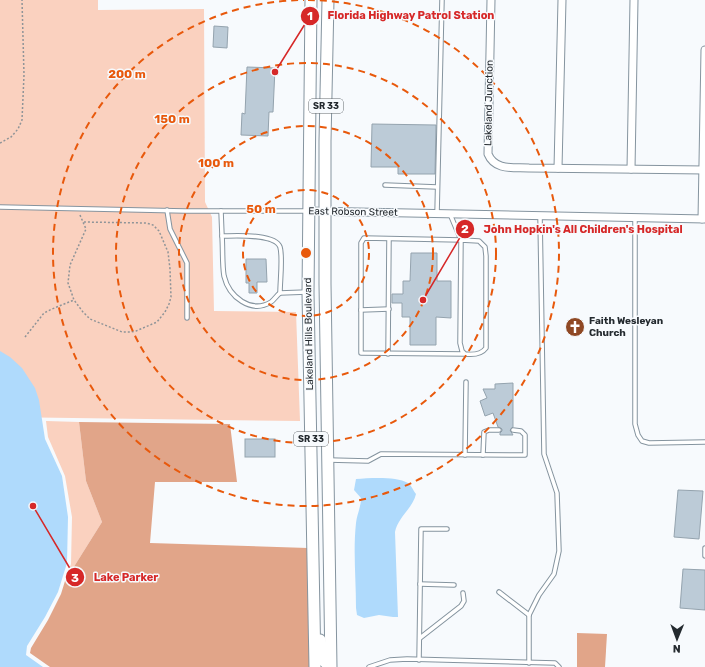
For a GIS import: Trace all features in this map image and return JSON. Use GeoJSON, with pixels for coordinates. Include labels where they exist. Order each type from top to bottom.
{"type":"FeatureCollection","features":[{"type":"Feature","properties":{"kind":"main road","name":"Lakeland Hills Boulevard"},"geometry":{"type":"LineString","coordinates":[[311,0],[308,292],[315,667]]}},
{"type":"Feature","properties":{"kind":"main road","name":"Lakeland Hills Boulevard"},"geometry":{"type":"LineString","coordinates":[[328,0],[325,211],[331,667]]}},
{"type":"Feature","properties":{"kind":"main road"},"geometry":{"type":"LineString","coordinates":[[312,523],[320,548],[321,646],[323,660],[331,667]]}},
{"type":"Feature","properties":{"kind":"street","name":"Lakeland Junction"},"geometry":{"type":"LineString","coordinates":[[491,0],[488,154],[490,159],[496,164],[502,167],[704,170]]}},
{"type":"Feature","properties":{"kind":"street"},"geometry":{"type":"LineString","coordinates":[[558,168],[562,0]]}},
{"type":"Feature","properties":{"kind":"street"},"geometry":{"type":"LineString","coordinates":[[631,169],[634,0]]}},
{"type":"Feature","properties":{"kind":"street"},"geometry":{"type":"LineString","coordinates":[[704,219],[705,50]]}},
{"type":"Feature","properties":{"kind":"street","name":"East Robson Street"},"geometry":{"type":"LineString","coordinates":[[308,211],[704,219]]}},
{"type":"Feature","properties":{"kind":"lane"},"geometry":{"type":"LineString","coordinates":[[437,214],[442,0]]}},
{"type":"Feature","properties":{"kind":"lane"},"geometry":{"type":"LineString","coordinates":[[385,185],[438,187]]}},
{"type":"Feature","properties":{"kind":"lane","name":"East Robson Street"},"geometry":{"type":"LineString","coordinates":[[0,208],[308,211]]}},
{"type":"Feature","properties":{"kind":"lane"},"geometry":{"type":"LineString","coordinates":[[167,210],[170,229],[187,263],[187,318]]}},
{"type":"Feature","properties":{"kind":"lane"},"geometry":{"type":"LineString","coordinates":[[221,211],[224,277],[233,294],[246,304],[258,306],[271,302],[280,293],[308,292]]}},
{"type":"Feature","properties":{"kind":"lane"},"geometry":{"type":"LineString","coordinates":[[450,214],[461,240],[460,343],[462,351],[465,354]]}},
{"type":"Feature","properties":{"kind":"lane"},"geometry":{"type":"LineString","coordinates":[[528,663],[529,615],[539,595],[554,574],[559,551],[557,493],[544,454],[540,216]]}},
{"type":"Feature","properties":{"kind":"lane"},"geometry":{"type":"LineString","coordinates":[[635,218],[635,408],[638,435],[642,441],[649,443],[705,442]]}},
{"type":"Feature","properties":{"kind":"lane"},"geometry":{"type":"LineString","coordinates":[[222,236],[266,237],[275,240],[278,243],[280,252],[280,293]]}},
{"type":"Feature","properties":{"kind":"lane"},"geometry":{"type":"LineString","coordinates":[[364,238],[461,240],[479,241],[485,247],[486,348],[483,352],[479,354],[361,354],[361,243],[364,238]]}},
{"type":"Feature","properties":{"kind":"lane"},"geometry":{"type":"LineString","coordinates":[[388,354],[389,239]]}},
{"type":"Feature","properties":{"kind":"lane"},"geometry":{"type":"LineString","coordinates":[[361,310],[388,310]]}},
{"type":"Feature","properties":{"kind":"lane"},"geometry":{"type":"LineString","coordinates":[[465,455],[466,382]]}},
{"type":"Feature","properties":{"kind":"lane"},"geometry":{"type":"LineString","coordinates":[[483,455],[484,432],[489,430],[499,430]]}},
{"type":"Feature","properties":{"kind":"lane"},"geometry":{"type":"LineString","coordinates":[[328,460],[368,461],[381,454],[525,456],[525,435],[521,431],[513,430]]}},
{"type":"Feature","properties":{"kind":"lane"},"geometry":{"type":"LineString","coordinates":[[419,660],[421,529],[448,529]]}},
{"type":"Feature","properties":{"kind":"lane"},"geometry":{"type":"LineString","coordinates":[[705,548],[705,556]]}},
{"type":"Feature","properties":{"kind":"lane"},"geometry":{"type":"LineString","coordinates":[[420,584],[454,585]]}},
{"type":"Feature","properties":{"kind":"lane"},"geometry":{"type":"LineString","coordinates":[[498,592],[529,615]]}},
{"type":"Feature","properties":{"kind":"lane"},"geometry":{"type":"LineString","coordinates":[[420,638],[461,606],[464,601],[463,593]]}},
{"type":"Feature","properties":{"kind":"lane"},"geometry":{"type":"LineString","coordinates":[[369,667],[390,660],[419,660],[496,665],[555,663],[559,667]]}},
{"type":"Feature","properties":{"kind":"path"},"geometry":{"type":"LineString","coordinates":[[0,143],[11,137],[18,129],[22,120],[24,61],[22,0]]}},
{"type":"Feature","properties":{"kind":"path"},"geometry":{"type":"LineString","coordinates":[[76,208],[84,222],[86,229],[74,253],[69,269],[68,283],[74,300],[90,319],[122,332],[136,331],[157,322],[165,312],[171,297],[168,252],[159,231],[153,225],[146,223],[84,222]]}},
{"type":"Feature","properties":{"kind":"path"},"geometry":{"type":"LineString","coordinates":[[25,337],[44,313],[52,308],[74,300]]}},
{"type":"Feature","properties":{"kind":"shaded area"},"geometry":{"type":"Polygon","coordinates":[[[0,0],[98,0],[98,10],[204,9],[205,202],[212,217],[214,311],[296,312],[300,421],[0,417],[0,0]]]}},
{"type":"Feature","properties":{"kind":"shaded area"},"geometry":{"type":"Polygon","coordinates":[[[46,421],[79,422],[86,481],[102,522],[65,581],[71,564],[72,517],[65,476],[48,437],[46,421]]]}},
{"type":"Feature","properties":{"kind":"shaded area"},"geometry":{"type":"Polygon","coordinates":[[[79,422],[230,424],[237,482],[155,482],[150,543],[308,548],[310,667],[50,667],[30,653],[31,648],[48,620],[61,594],[65,581],[102,522],[86,481],[79,422]]]}},
{"type":"Feature","properties":{"kind":"shaded area"},"geometry":{"type":"Polygon","coordinates":[[[577,633],[607,634],[605,667],[577,667],[577,633]]]}},
{"type":"Feature","properties":{"kind":"water"},"geometry":{"type":"Polygon","coordinates":[[[0,351],[10,357],[22,368],[35,388],[39,400],[45,439],[62,476],[68,517],[67,563],[58,592],[27,646],[26,655],[43,667],[0,667],[0,351]]]}},
{"type":"Feature","properties":{"kind":"water"},"geometry":{"type":"Polygon","coordinates":[[[356,479],[397,479],[408,483],[416,494],[412,504],[399,522],[395,532],[398,617],[379,615],[364,618],[357,615],[355,544],[356,523],[361,498],[354,490],[356,479]]]}},
{"type":"Feature","properties":{"kind":"building"},"geometry":{"type":"Polygon","coordinates":[[[214,26],[228,27],[227,48],[213,47],[214,26]]]}},
{"type":"Feature","properties":{"kind":"building"},"geometry":{"type":"Polygon","coordinates":[[[247,67],[275,68],[273,112],[269,112],[268,136],[241,135],[242,113],[245,114],[247,67]]]}},
{"type":"Feature","properties":{"kind":"building"},"geometry":{"type":"Polygon","coordinates":[[[372,124],[436,125],[435,174],[398,174],[398,167],[371,167],[372,124]]]}},
{"type":"Feature","properties":{"kind":"building"},"geometry":{"type":"Polygon","coordinates":[[[411,253],[437,253],[437,281],[451,281],[451,318],[436,317],[436,345],[410,345],[410,317],[402,317],[402,303],[392,303],[392,294],[403,294],[403,281],[410,281],[411,253]]]}},
{"type":"Feature","properties":{"kind":"building"},"geometry":{"type":"Polygon","coordinates":[[[246,259],[266,259],[267,282],[257,282],[257,293],[249,293],[249,283],[246,283],[246,259]]]}},
{"type":"Feature","properties":{"kind":"building"},"geometry":{"type":"Polygon","coordinates":[[[513,383],[513,427],[510,430],[513,435],[500,435],[502,429],[498,427],[493,413],[485,416],[480,401],[487,398],[483,389],[495,389],[495,384],[513,383]]]}},
{"type":"Feature","properties":{"kind":"building"},"geometry":{"type":"Polygon","coordinates":[[[245,439],[275,439],[275,457],[245,457],[245,439]]]}},
{"type":"Feature","properties":{"kind":"building"},"geometry":{"type":"Polygon","coordinates":[[[678,490],[703,491],[699,539],[674,537],[678,490]]]}},
{"type":"Feature","properties":{"kind":"building"},"geometry":{"type":"Polygon","coordinates":[[[683,569],[705,570],[705,610],[680,608],[683,569]]]}},
{"type":"Feature","properties":{"kind":"place","name":"Florida Highway Patrol Station"},"geometry":{"type":"Point","coordinates":[275,72]}},
{"type":"Feature","properties":{"kind":"place","name":"John Hopkin's All Children's Hospital"},"geometry":{"type":"Point","coordinates":[423,300]}},
{"type":"Feature","properties":{"kind":"place","name":"Faith Wesleyan Church"},"geometry":{"type":"Point","coordinates":[575,327]}},
{"type":"Feature","properties":{"kind":"place","name":"Lake Parker"},"geometry":{"type":"Point","coordinates":[33,506]}}]}
